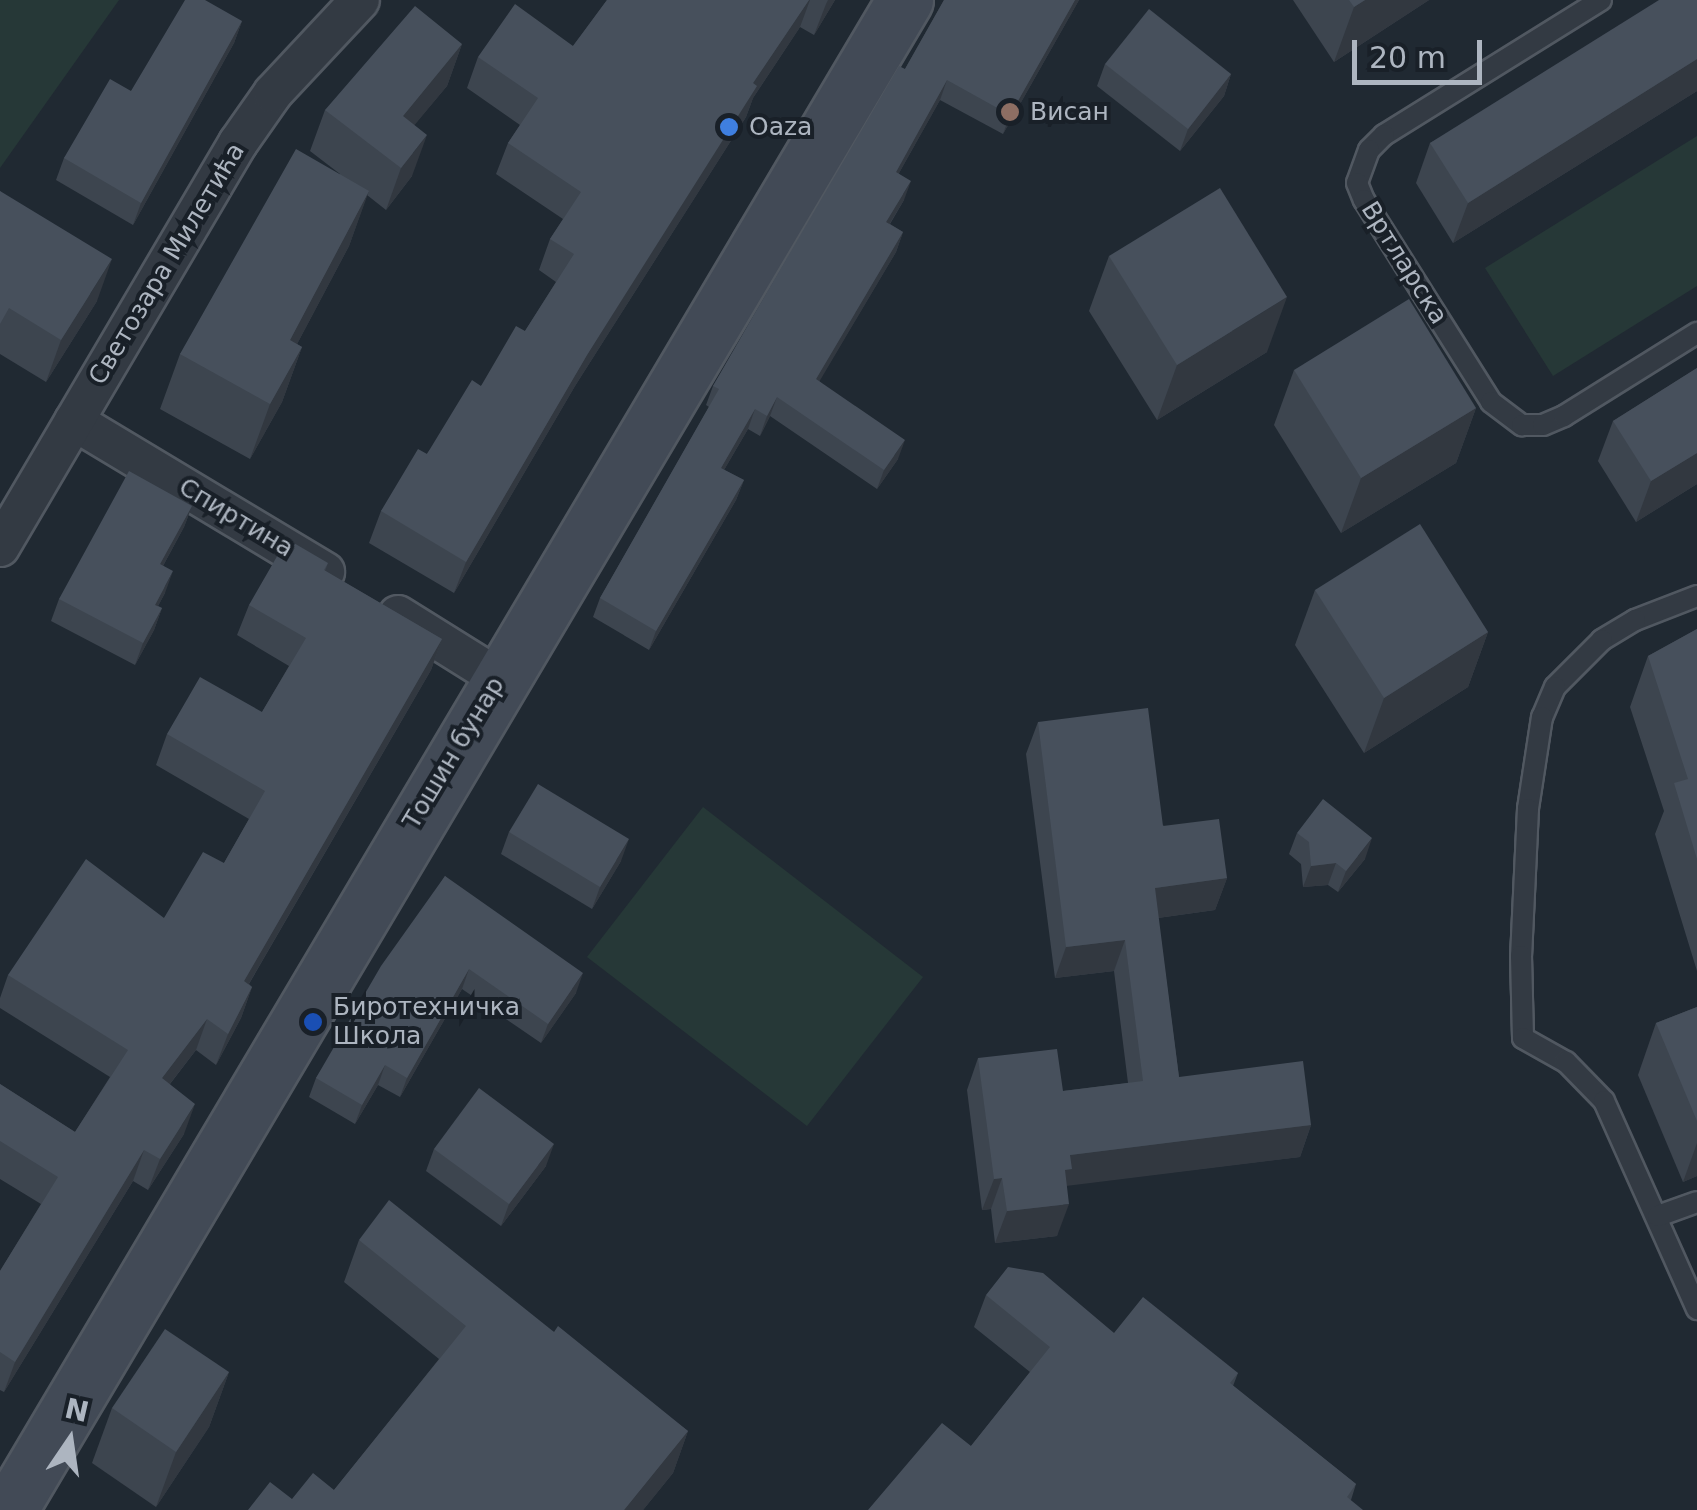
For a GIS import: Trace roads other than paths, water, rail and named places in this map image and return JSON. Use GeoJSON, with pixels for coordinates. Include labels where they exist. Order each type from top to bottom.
{"type":"FeatureCollection","features":[{"type":"Feature","properties":{"kind":"main road","name":"Тошин бунар"},"geometry":{"type":"LineString","coordinates":[[9,1510],[904,0]]}},
{"type":"Feature","properties":{"kind":"street","name":"Светозара Милетића"},"geometry":{"type":"LineString","coordinates":[[0,547],[238,143],[273,93],[360,0]]}},
{"type":"Feature","properties":{"kind":"street","name":"Спиртина"},"geometry":{"type":"LineString","coordinates":[[74,421],[499,678]]}},
{"type":"Feature","properties":{"kind":"lane","name":"Вртларска"},"geometry":{"type":"LineString","coordinates":[[1601,0],[1384,135],[1364,159],[1358,183],[1364,200],[1490,402],[1522,425],[1544,425],[1564,416],[1697,333]]}},
{"type":"Feature","properties":{"kind":"lane"},"geometry":{"type":"LineString","coordinates":[[1697,596],[1634,620],[1602,640],[1555,686],[1542,717],[1521,893],[1523,1038],[1566,1062],[1604,1101],[1697,1310]]}},
{"type":"Feature","properties":{"kind":"lane"},"geometry":{"type":"LineString","coordinates":[[1658,1216],[1697,1202]]}},
{"type":"Feature","properties":{"kind":"place","name":"Висан"},"geometry":{"type":"Point","coordinates":[1010,112]}},
{"type":"Feature","properties":{"kind":"place","name":"Oaza"},"geometry":{"type":"Point","coordinates":[729,127]}},
{"type":"Feature","properties":{"kind":"place","name":"Биротехничка Школа"},"geometry":{"type":"Point","coordinates":[313,1022]}}]}
